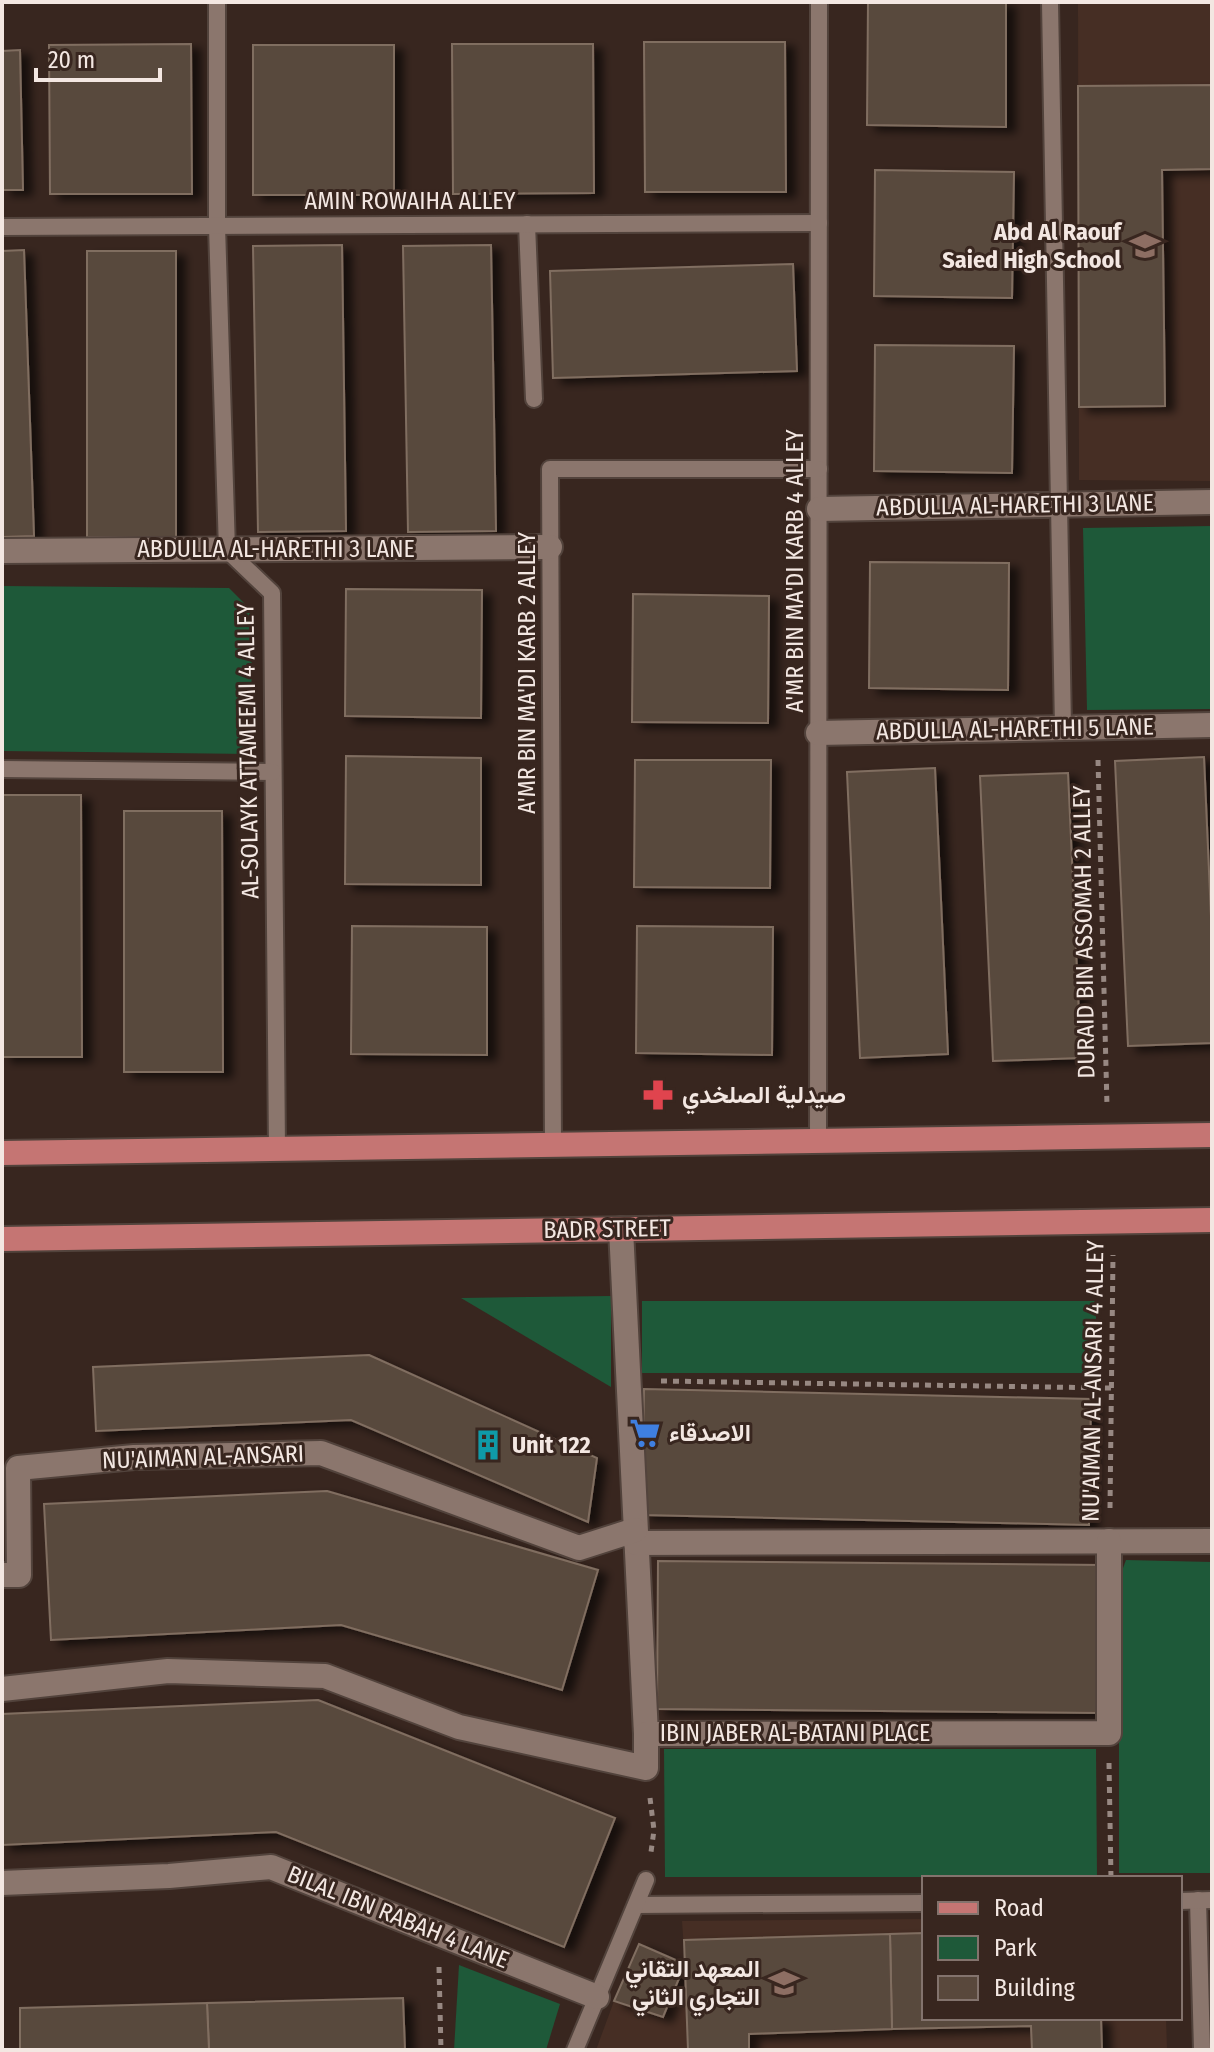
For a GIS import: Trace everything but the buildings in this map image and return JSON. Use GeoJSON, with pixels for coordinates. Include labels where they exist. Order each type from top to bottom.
{"type":"FeatureCollection","features":[{"type":"Feature","properties":{"kind":"main road"},"geometry":{"type":"LineString","coordinates":[[2,1153],[1212,1135]]}},
{"type":"Feature","properties":{"kind":"main road","name":"BADR STREET"},"geometry":{"type":"LineString","coordinates":[[2,1239],[1212,1220]]}},
{"type":"Feature","properties":{"kind":"street","name":"ABDULLA AL-HARETHI 3 LANE"},"geometry":{"type":"LineString","coordinates":[[819,509],[1212,502]]}},
{"type":"Feature","properties":{"kind":"street","name":"ABDULLA AL-HARETHI 3 LANE"},"geometry":{"type":"LineString","coordinates":[[2,551],[550,547]]}},
{"type":"Feature","properties":{"kind":"street","name":"ABDULLA AL-HARETHI 5 LANE"},"geometry":{"type":"LineString","coordinates":[[818,733],[1212,725]]}},
{"type":"Feature","properties":{"kind":"street"},"geometry":{"type":"LineString","coordinates":[[621,1229],[646,1734]]}},
{"type":"Feature","properties":{"kind":"street","name":"NU'AIMAN AL-ANSARI"},"geometry":{"type":"LineString","coordinates":[[2,1575],[19,1575],[18,1468],[134,1457],[321,1453],[579,1548],[636,1537]]}},
{"type":"Feature","properties":{"kind":"street"},"geometry":{"type":"LineString","coordinates":[[636,1537],[1212,1541]]}},
{"type":"Feature","properties":{"kind":"street"},"geometry":{"type":"LineString","coordinates":[[1109,1541],[1109,1733]]}},
{"type":"Feature","properties":{"kind":"street","name":"IBIN JABER AL-BATANI PLACE"},"geometry":{"type":"LineString","coordinates":[[2,1689],[168,1671],[325,1676],[459,1727],[646,1768],[646,1734],[1109,1733]]}},
{"type":"Feature","properties":{"kind":"street","name":"BILAL IBN RABAH 4 LANE"},"geometry":{"type":"LineString","coordinates":[[2,1883],[169,1876],[271,1867],[597,1997]]}},
{"type":"Feature","properties":{"kind":"lane"},"geometry":{"type":"LineString","coordinates":[[217,2],[217,226],[227,550]]}},
{"type":"Feature","properties":{"kind":"lane","name":"A'MR BIN MA'DI KARB 4 ALLEY"},"geometry":{"type":"LineString","coordinates":[[818,1141],[819,2]]}},
{"type":"Feature","properties":{"kind":"lane"},"geometry":{"type":"LineString","coordinates":[[1050,2],[1063,728]]}},
{"type":"Feature","properties":{"kind":"lane","name":"AMIN ROWAIHA ALLEY"},"geometry":{"type":"LineString","coordinates":[[2,227],[819,223]]}},
{"type":"Feature","properties":{"kind":"lane"},"geometry":{"type":"LineString","coordinates":[[527,224],[534,399]]}},
{"type":"Feature","properties":{"kind":"lane","name":"A'MR BIN MA'DI KARB 2 ALLEY"},"geometry":{"type":"LineString","coordinates":[[553,1145],[550,469],[819,469]]}},
{"type":"Feature","properties":{"kind":"lane","name":"AL-SOLAYK ATTAMEEMI 4 ALLEY"},"geometry":{"type":"LineString","coordinates":[[227,550],[272,593],[277,1149]]}},
{"type":"Feature","properties":{"kind":"lane"},"geometry":{"type":"LineString","coordinates":[[2,769],[273,772]]}},
{"type":"Feature","properties":{"kind":"lane"},"geometry":{"type":"LineString","coordinates":[[575,2050],[646,1880]]}},
{"type":"Feature","properties":{"kind":"lane"},"geometry":{"type":"LineString","coordinates":[[1182,1901],[1205,1900],[1202,2050]]}},
{"type":"Feature","properties":{"kind":"lane"},"geometry":{"type":"LineString","coordinates":[[636,1905],[922,1903]]}},
{"type":"Feature","properties":{"kind":"path","name":"DURAID BIN ASSOMAH 2 ALLEY"},"geometry":{"type":"LineString","coordinates":[[1097,727],[1108,1136]]}},
{"type":"Feature","properties":{"kind":"path","name":"NU'AIMAN AL-ANSARI 4 ALLEY"},"geometry":{"type":"LineString","coordinates":[[1109,1541],[1113,1222]]}},
{"type":"Feature","properties":{"kind":"path"},"geometry":{"type":"LineString","coordinates":[[628,1381],[1112,1388]]}},
{"type":"Feature","properties":{"kind":"path"},"geometry":{"type":"LineString","coordinates":[[1109,1733],[1111,1876]]}},
{"type":"Feature","properties":{"kind":"path"},"geometry":{"type":"LineString","coordinates":[[646,1768],[654,1830],[646,1880]]}},
{"type":"Feature","properties":{"kind":"path"},"geometry":{"type":"LineString","coordinates":[[438,1933],[441,2050]]}},
{"type":"Feature","properties":{"kind":"shaded area","name":"Abd Al Raouf Saied High School"},"geometry":{"type":"Polygon","coordinates":[[[1078,2],[1212,2],[1212,481],[1079,480],[1078,2]]]}},
{"type":"Feature","properties":{"kind":"shaded area","name":"المعهد التقاني التجاري الثاني"},"geometry":{"type":"Polygon","coordinates":[[[922,1919],[922,2020],[1166,2020],[1167,2050],[596,2050],[614,2001],[663,2017],[685,1964],[682,1921],[922,1919]]]}},
{"type":"Feature","properties":{"kind":"green space"},"geometry":{"type":"Polygon","coordinates":[[[1212,526],[1212,709],[1087,710],[1083,528],[1212,526]]]}},
{"type":"Feature","properties":{"kind":"green space"},"geometry":{"type":"Polygon","coordinates":[[[2,586],[229,588],[252,611],[251,754],[2,751],[2,586]]]}},
{"type":"Feature","properties":{"kind":"green space"},"geometry":{"type":"Polygon","coordinates":[[[611,1296],[611,1387],[461,1298],[611,1296]]]}},
{"type":"Feature","properties":{"kind":"green space"},"geometry":{"type":"Polygon","coordinates":[[[642,1301],[1096,1301],[1096,1373],[642,1373],[642,1301]]]}},
{"type":"Feature","properties":{"kind":"green space"},"geometry":{"type":"Polygon","coordinates":[[[1126,1560],[1212,1562],[1212,1873],[1119,1873],[1119,1579],[1126,1560]]]}},
{"type":"Feature","properties":{"kind":"green space"},"geometry":{"type":"Polygon","coordinates":[[[664,1749],[1096,1749],[1097,1876],[665,1877],[664,1749]]]}},
{"type":"Feature","properties":{"kind":"green space"},"geometry":{"type":"Polygon","coordinates":[[[459,1965],[560,2004],[546,2050],[454,2050],[459,1965]]]}},
{"type":"Feature","properties":{"kind":"place","name":"Abd Al Raouf Saied High School"},"geometry":{"type":"Point","coordinates":[1145,246]}},
{"type":"Feature","properties":{"kind":"place","name":"صيدلية الصلخدي"},"geometry":{"type":"Point","coordinates":[658,1095]}},
{"type":"Feature","properties":{"kind":"place","name":"الاصدقاء"},"geometry":{"type":"Point","coordinates":[645,1433]}},
{"type":"Feature","properties":{"kind":"place","name":"Unit 122"},"geometry":{"type":"Point","coordinates":[488,1445]}},
{"type":"Feature","properties":{"kind":"place","name":"المعهد التقاني التجاري الثاني"},"geometry":{"type":"Point","coordinates":[784,1983]}}]}
